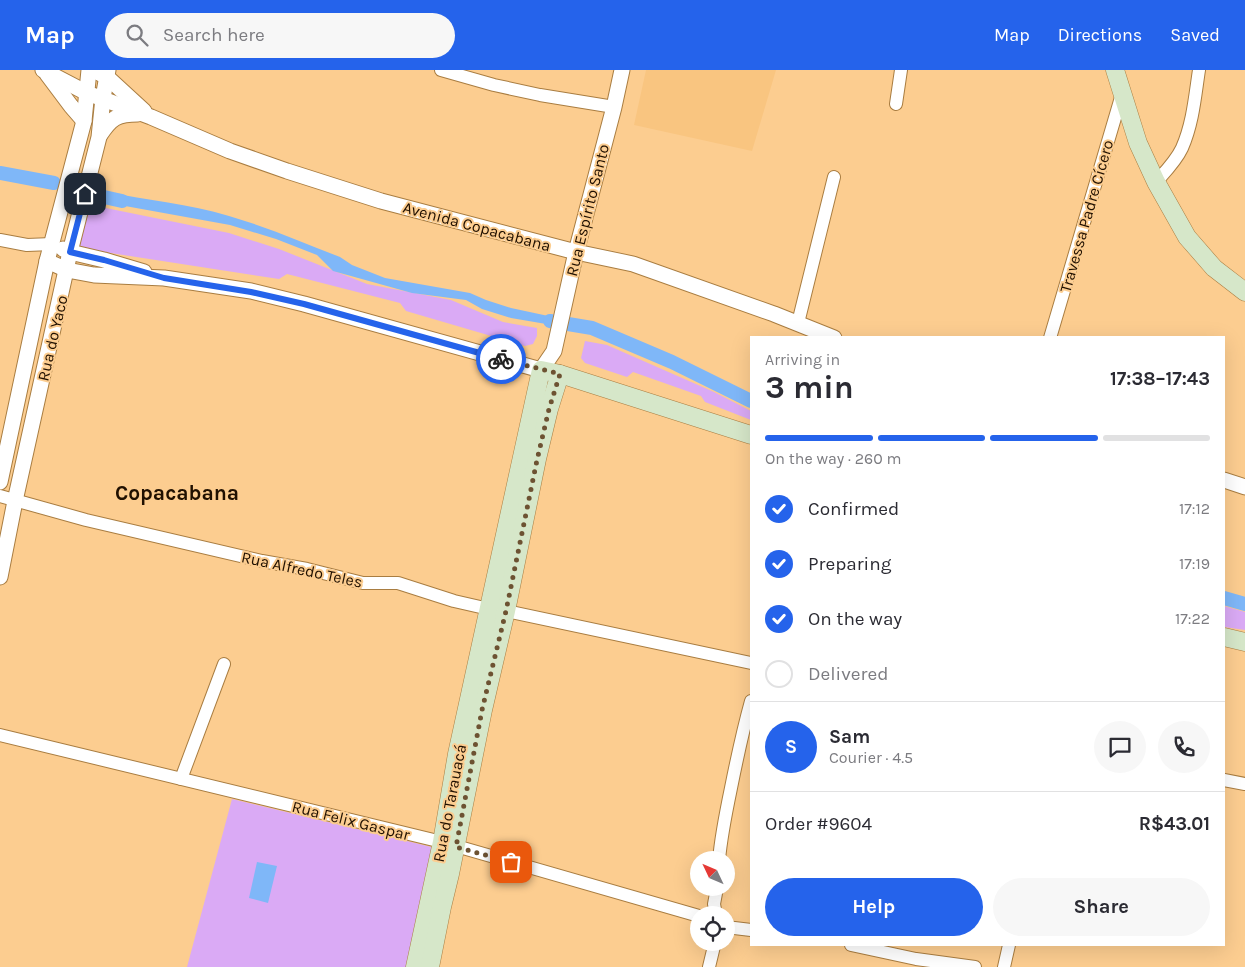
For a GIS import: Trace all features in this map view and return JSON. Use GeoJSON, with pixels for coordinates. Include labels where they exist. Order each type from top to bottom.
{"type":"FeatureCollection","features":[{"type":"Feature","properties":{"kind":"main road"},"geometry":{"type":"LineString","coordinates":[[1115,70],[1138,142],[1156,182],[1187,237],[1214,268],[1245,292]]}},
{"type":"Feature","properties":{"kind":"main road"},"geometry":{"type":"LineString","coordinates":[[540,370],[560,374],[750,435]]}},
{"type":"Feature","properties":{"kind":"main road","name":"Rua Espírito Santo"},"geometry":{"type":"LineString","coordinates":[[498,610],[540,370]]}},
{"type":"Feature","properties":{"kind":"main road"},"geometry":{"type":"LineString","coordinates":[[498,610],[549,409],[560,374]]}},
{"type":"Feature","properties":{"kind":"main road","name":"Rua do Tarauacá"},"geometry":{"type":"LineString","coordinates":[[430,967],[448,844],[458,754],[498,610]]}},
{"type":"Feature","properties":{"kind":"main road"},"geometry":{"type":"LineString","coordinates":[[1225,637],[1245,642]]}},
{"type":"Feature","properties":{"kind":"main road","name":"Rua do Tarauacá"},"geometry":{"type":"LineString","coordinates":[[415,967],[448,844]]}},
{"type":"Feature","properties":{"kind":"street","name":"Rua do Yaco"},"geometry":{"type":"LineString","coordinates":[[0,482],[47,261],[84,121],[89,70]]}},
{"type":"Feature","properties":{"kind":"street"},"geometry":{"type":"LineString","coordinates":[[441,70],[494,85],[540,95],[614,107]]}},
{"type":"Feature","properties":{"kind":"street","name":"Rua Espírito Santo"},"geometry":{"type":"LineString","coordinates":[[540,370],[554,351],[576,252],[622,70]]}},
{"type":"Feature","properties":{"kind":"street"},"geometry":{"type":"LineString","coordinates":[[896,104],[901,70]]}},
{"type":"Feature","properties":{"kind":"street"},"geometry":{"type":"LineString","coordinates":[[1156,182],[1182,149],[1190,124],[1199,70]]}},
{"type":"Feature","properties":{"kind":"street","name":"Avenida Copacabana"},"geometry":{"type":"LineString","coordinates":[[44,71],[87,93],[147,115],[230,151],[287,171],[381,201],[576,252],[633,264],[829,336]]}},
{"type":"Feature","properties":{"kind":"street"},"geometry":{"type":"LineString","coordinates":[[44,71],[84,121]]}},
{"type":"Feature","properties":{"kind":"street","name":"Rua do Yaco"},"geometry":{"type":"LineString","coordinates":[[0,577],[70,252],[99,137],[103,98],[103,72]]}},
{"type":"Feature","properties":{"kind":"street","name":"Avenida Copacabana"},"geometry":{"type":"LineString","coordinates":[[103,72],[147,115]]}},
{"type":"Feature","properties":{"kind":"street","name":"Travessa Padre Cícero"},"geometry":{"type":"LineString","coordinates":[[1051,336],[1122,94]]}},
{"type":"Feature","properties":{"kind":"street"},"geometry":{"type":"LineString","coordinates":[[99,137],[108,124],[119,115],[147,115]]}},
{"type":"Feature","properties":{"kind":"street"},"geometry":{"type":"LineString","coordinates":[[798,324],[834,177]]}},
{"type":"Feature","properties":{"kind":"street"},"geometry":{"type":"LineString","coordinates":[[0,240],[27,245],[52,244],[70,252],[164,278]]}},
{"type":"Feature","properties":{"kind":"street"},"geometry":{"type":"LineString","coordinates":[[27,245],[47,261],[67,270],[94,275],[164,278],[251,292],[304,304],[540,370]]}},
{"type":"Feature","properties":{"kind":"street","name":"Rua Espírito Santo"},"geometry":{"type":"LineString","coordinates":[[554,351],[560,374]]}},
{"type":"Feature","properties":{"kind":"street"},"geometry":{"type":"LineString","coordinates":[[1225,480],[1245,487]]}},
{"type":"Feature","properties":{"kind":"street","name":"Rua Alfredo Teles"},"geometry":{"type":"LineString","coordinates":[[0,496],[86,520],[363,583],[398,583],[454,601],[750,663]]}},
{"type":"Feature","properties":{"kind":"street"},"geometry":{"type":"LineString","coordinates":[[181,779],[224,664]]}},
{"type":"Feature","properties":{"kind":"street"},"geometry":{"type":"LineString","coordinates":[[720,851],[741,738],[750,705]]}},
{"type":"Feature","properties":{"kind":"street","name":"Rua Felix Gaspar"},"geometry":{"type":"LineString","coordinates":[[0,735],[448,844],[690,913]]}},
{"type":"Feature","properties":{"kind":"street"},"geometry":{"type":"LineString","coordinates":[[1226,780],[1245,775]]}},
{"type":"Feature","properties":{"kind":"street"},"geometry":{"type":"LineString","coordinates":[[1226,780],[1245,784]]}},
{"type":"Feature","properties":{"kind":"street"},"geometry":{"type":"LineString","coordinates":[[735,927],[750,930]]}},
{"type":"Feature","properties":{"kind":"street"},"geometry":{"type":"LineString","coordinates":[[856,946],[916,959],[976,967]]}},
{"type":"Feature","properties":{"kind":"street"},"geometry":{"type":"LineString","coordinates":[[1004,967],[1009,946]]}},
{"type":"Feature","properties":{"kind":"street"},"geometry":{"type":"LineString","coordinates":[[709,967],[713,951]]}},
{"type":"Feature","properties":{"kind":"shaded area"},"geometry":{"type":"Polygon","coordinates":[[[646,70],[776,70],[752,151],[634,125],[646,70]]]}},
{"type":"Feature","properties":{"kind":"shaded area"},"geometry":{"type":"Polygon","coordinates":[[[86,204],[229,233],[279,249],[367,284],[451,300],[503,322],[537,328],[537,336],[533,344],[525,346],[406,311],[400,303],[287,274],[279,279],[78,248],[86,204]]]}},
{"type":"Feature","properties":{"kind":"shaded area"},"geometry":{"type":"Polygon","coordinates":[[[585,341],[607,345],[714,392],[750,410],[750,420],[705,402],[701,396],[633,372],[627,377],[585,363],[581,358],[585,341]]]}},
{"type":"Feature","properties":{"kind":"shaded area"},"geometry":{"type":"Polygon","coordinates":[[[1225,606],[1245,612],[1245,630],[1225,627],[1225,606]]]}},
{"type":"Feature","properties":{"kind":"shaded area"},"geometry":{"type":"Polygon","coordinates":[[[232,799],[440,849],[414,967],[187,967],[232,799]]]}},
{"type":"Feature","properties":{"kind":"water"},"geometry":{"type":"Polygon","coordinates":[[[106,192],[183,205],[229,216],[340,257],[352,265],[385,278],[470,293],[511,308],[553,317],[552,325],[511,318],[482,309],[466,300],[412,293],[333,271],[317,255],[276,239],[230,225],[103,202],[106,192]]]}},
{"type":"Feature","properties":{"kind":"water"},"geometry":{"type":"Polygon","coordinates":[[[257,862],[277,866],[268,903],[249,898],[257,862]]]}},
{"type":"Feature","properties":{"kind":"waterway"},"geometry":{"type":"LineString","coordinates":[[0,173],[54,183]]}},
{"type":"Feature","properties":{"kind":"waterway"},"geometry":{"type":"LineString","coordinates":[[94,193],[122,201]]}},
{"type":"Feature","properties":{"kind":"waterway"},"geometry":{"type":"LineString","coordinates":[[550,321],[592,328],[672,362],[750,401]]}},
{"type":"Feature","properties":{"kind":"waterway"},"geometry":{"type":"LineString","coordinates":[[1225,598],[1245,604]]}},
{"type":"Feature","properties":{"kind":"way so far"},"geometry":{"type":"LineString","coordinates":[[501,359],[560,374],[549,409],[537,460],[506,611],[482,710],[456,847],[511,862]]}},
{"type":"Feature","properties":{"kind":"district","name":"Copacabana"},"geometry":{"type":"Point","coordinates":[177,493]}},
{"type":"Feature","properties":{"kind":"route"},"geometry":{"type":"LineString","coordinates":[[85,194],[70,252],[164,278],[251,292],[304,304],[501,359]]}}]}
